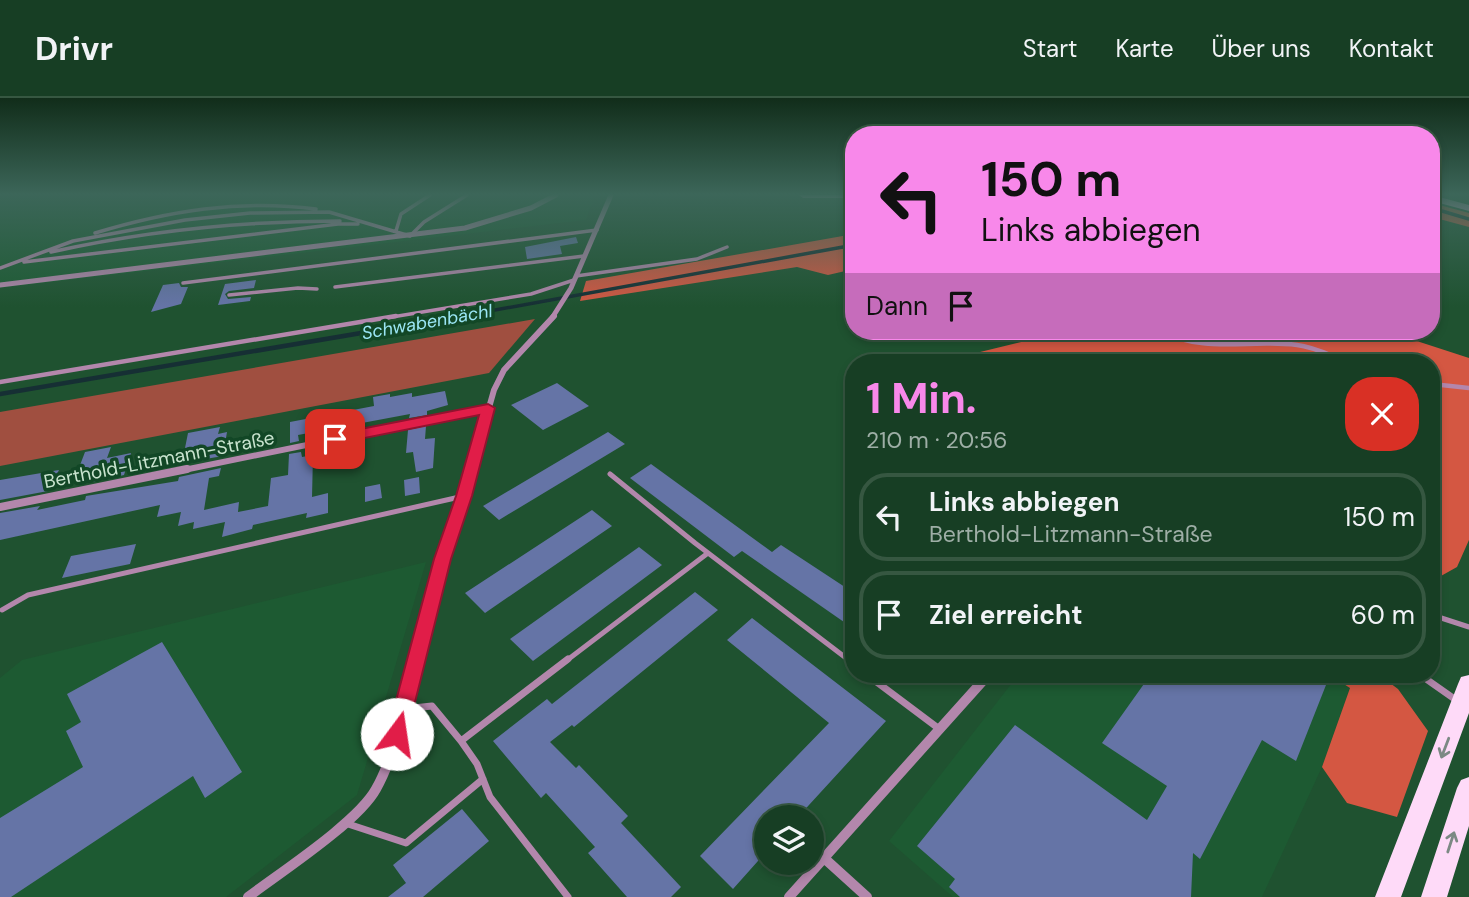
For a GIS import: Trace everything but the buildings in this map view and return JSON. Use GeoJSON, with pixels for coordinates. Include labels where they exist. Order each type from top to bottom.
{"type":"FeatureCollection","features":[{"type":"Feature","properties":{"kind":"main road"},"geometry":{"type":"LineString","coordinates":[[1388,897],[1465,694]]}},
{"type":"Feature","properties":{"kind":"main road"},"geometry":{"type":"LineString","coordinates":[[1434,897],[1469,788]]}},
{"type":"Feature","properties":{"kind":"street"},"geometry":{"type":"LineString","coordinates":[[0,285],[431,232]]}},
{"type":"Feature","properties":{"kind":"street"},"geometry":{"type":"LineString","coordinates":[[248,897],[345,823],[376,790],[403,709],[442,559],[464,496],[488,408],[504,370],[558,312],[596,232]]}},
{"type":"Feature","properties":{"kind":"street","name":"Berthold-Litzmann-Straße"},"geometry":{"type":"LineString","coordinates":[[0,507],[488,408]]}},
{"type":"Feature","properties":{"kind":"street"},"geometry":{"type":"LineString","coordinates":[[867,897],[824,858],[980,683]]}},
{"type":"Feature","properties":{"kind":"street"},"geometry":{"type":"LineString","coordinates":[[789,897],[809,875]]}},
{"type":"Feature","properties":{"kind":"lane"},"geometry":{"type":"LineString","coordinates":[[1,267],[101,232]]}},
{"type":"Feature","properties":{"kind":"lane"},"geometry":{"type":"LineString","coordinates":[[73,242],[117,232]]}},
{"type":"Feature","properties":{"kind":"lane"},"geometry":{"type":"LineString","coordinates":[[30,257],[100,242],[182,232]]}},
{"type":"Feature","properties":{"kind":"lane"},"geometry":{"type":"LineString","coordinates":[[1,267],[40,258],[265,232]]}},
{"type":"Feature","properties":{"kind":"lane"},"geometry":{"type":"LineString","coordinates":[[400,232],[410,236],[414,232]]}},
{"type":"Feature","properties":{"kind":"lane"},"geometry":{"type":"LineString","coordinates":[[183,283],[579,232]]}},
{"type":"Feature","properties":{"kind":"lane"},"geometry":{"type":"LineString","coordinates":[[0,382],[531,293],[575,278],[697,259],[727,247]]}},
{"type":"Feature","properties":{"kind":"lane"},"geometry":{"type":"LineString","coordinates":[[335,287],[584,256]]}},
{"type":"Feature","properties":{"kind":"lane"},"geometry":{"type":"LineString","coordinates":[[229,295],[298,288],[317,289]]}},
{"type":"Feature","properties":{"kind":"lane"},"geometry":{"type":"LineString","coordinates":[[1178,340],[1191,346],[1296,345],[1327,354]]}},
{"type":"Feature","properties":{"kind":"lane"},"geometry":{"type":"LineString","coordinates":[[1440,385],[1469,388]]}},
{"type":"Feature","properties":{"kind":"lane"},"geometry":{"type":"LineString","coordinates":[[610,474],[845,657]]}},
{"type":"Feature","properties":{"kind":"lane"},"geometry":{"type":"LineString","coordinates":[[2,610],[28,595],[464,496]]}},
{"type":"Feature","properties":{"kind":"lane"},"geometry":{"type":"LineString","coordinates":[[461,741],[708,553]]}},
{"type":"Feature","properties":{"kind":"lane"},"geometry":{"type":"LineString","coordinates":[[1440,617],[1469,626]]}},
{"type":"Feature","properties":{"kind":"lane"},"geometry":{"type":"LineString","coordinates":[[878,683],[938,728]]}},
{"type":"Feature","properties":{"kind":"lane"},"geometry":{"type":"LineString","coordinates":[[1440,683],[1465,694]]}},
{"type":"Feature","properties":{"kind":"lane"},"geometry":{"type":"LineString","coordinates":[[403,709],[432,706],[461,741],[490,797],[568,897]]}},
{"type":"Feature","properties":{"kind":"lane"},"geometry":{"type":"LineString","coordinates":[[345,823],[406,843],[483,779]]}},
{"type":"Feature","properties":{"kind":"shaded area"},"geometry":{"type":"Polygon","coordinates":[[[0,232],[480,232],[0,288],[0,232]]]}},
{"type":"Feature","properties":{"kind":"shaded area"},"geometry":{"type":"Polygon","coordinates":[[[845,236],[845,271],[828,275],[797,267],[580,301],[586,281],[845,236]]]}},
{"type":"Feature","properties":{"kind":"shaded area"},"geometry":{"type":"Polygon","coordinates":[[[535,319],[489,373],[0,466],[0,412],[535,319]]]}},
{"type":"Feature","properties":{"kind":"shaded area"},"geometry":{"type":"Polygon","coordinates":[[[1030,340],[1414,340],[1469,358],[1469,540],[1457,567],[1440,577],[1440,354],[972,354],[1030,340]]]}},
{"type":"Feature","properties":{"kind":"shaded area"},"geometry":{"type":"Polygon","coordinates":[[[426,562],[357,795],[226,897],[0,897],[0,678],[22,660],[426,562]]]}},
{"type":"Feature","properties":{"kind":"shaded area"},"geometry":{"type":"Polygon","coordinates":[[[1012,683],[1343,683],[1350,687],[1322,767],[1262,897],[953,897],[889,841],[1012,683]]]}},
{"type":"Feature","properties":{"kind":"shaded area"},"geometry":{"type":"Polygon","coordinates":[[[1342,683],[1390,683],[1398,689],[1428,731],[1397,817],[1347,803],[1322,767],[1350,688],[1342,683]]]}},
{"type":"Feature","properties":{"kind":"waterway","name":"Schwabenbächl"},"geometry":{"type":"LineString","coordinates":[[451,318],[845,247]]}},
{"type":"Feature","properties":{"kind":"waterway","name":"Schwabenbächl"},"geometry":{"type":"LineString","coordinates":[[0,394],[462,316]]}},
{"type":"Feature","properties":{"kind":"route"},"geometry":{"type":"LineString","coordinates":[[335,439],[488,408],[464,496],[442,559],[397,734]]}}]}
